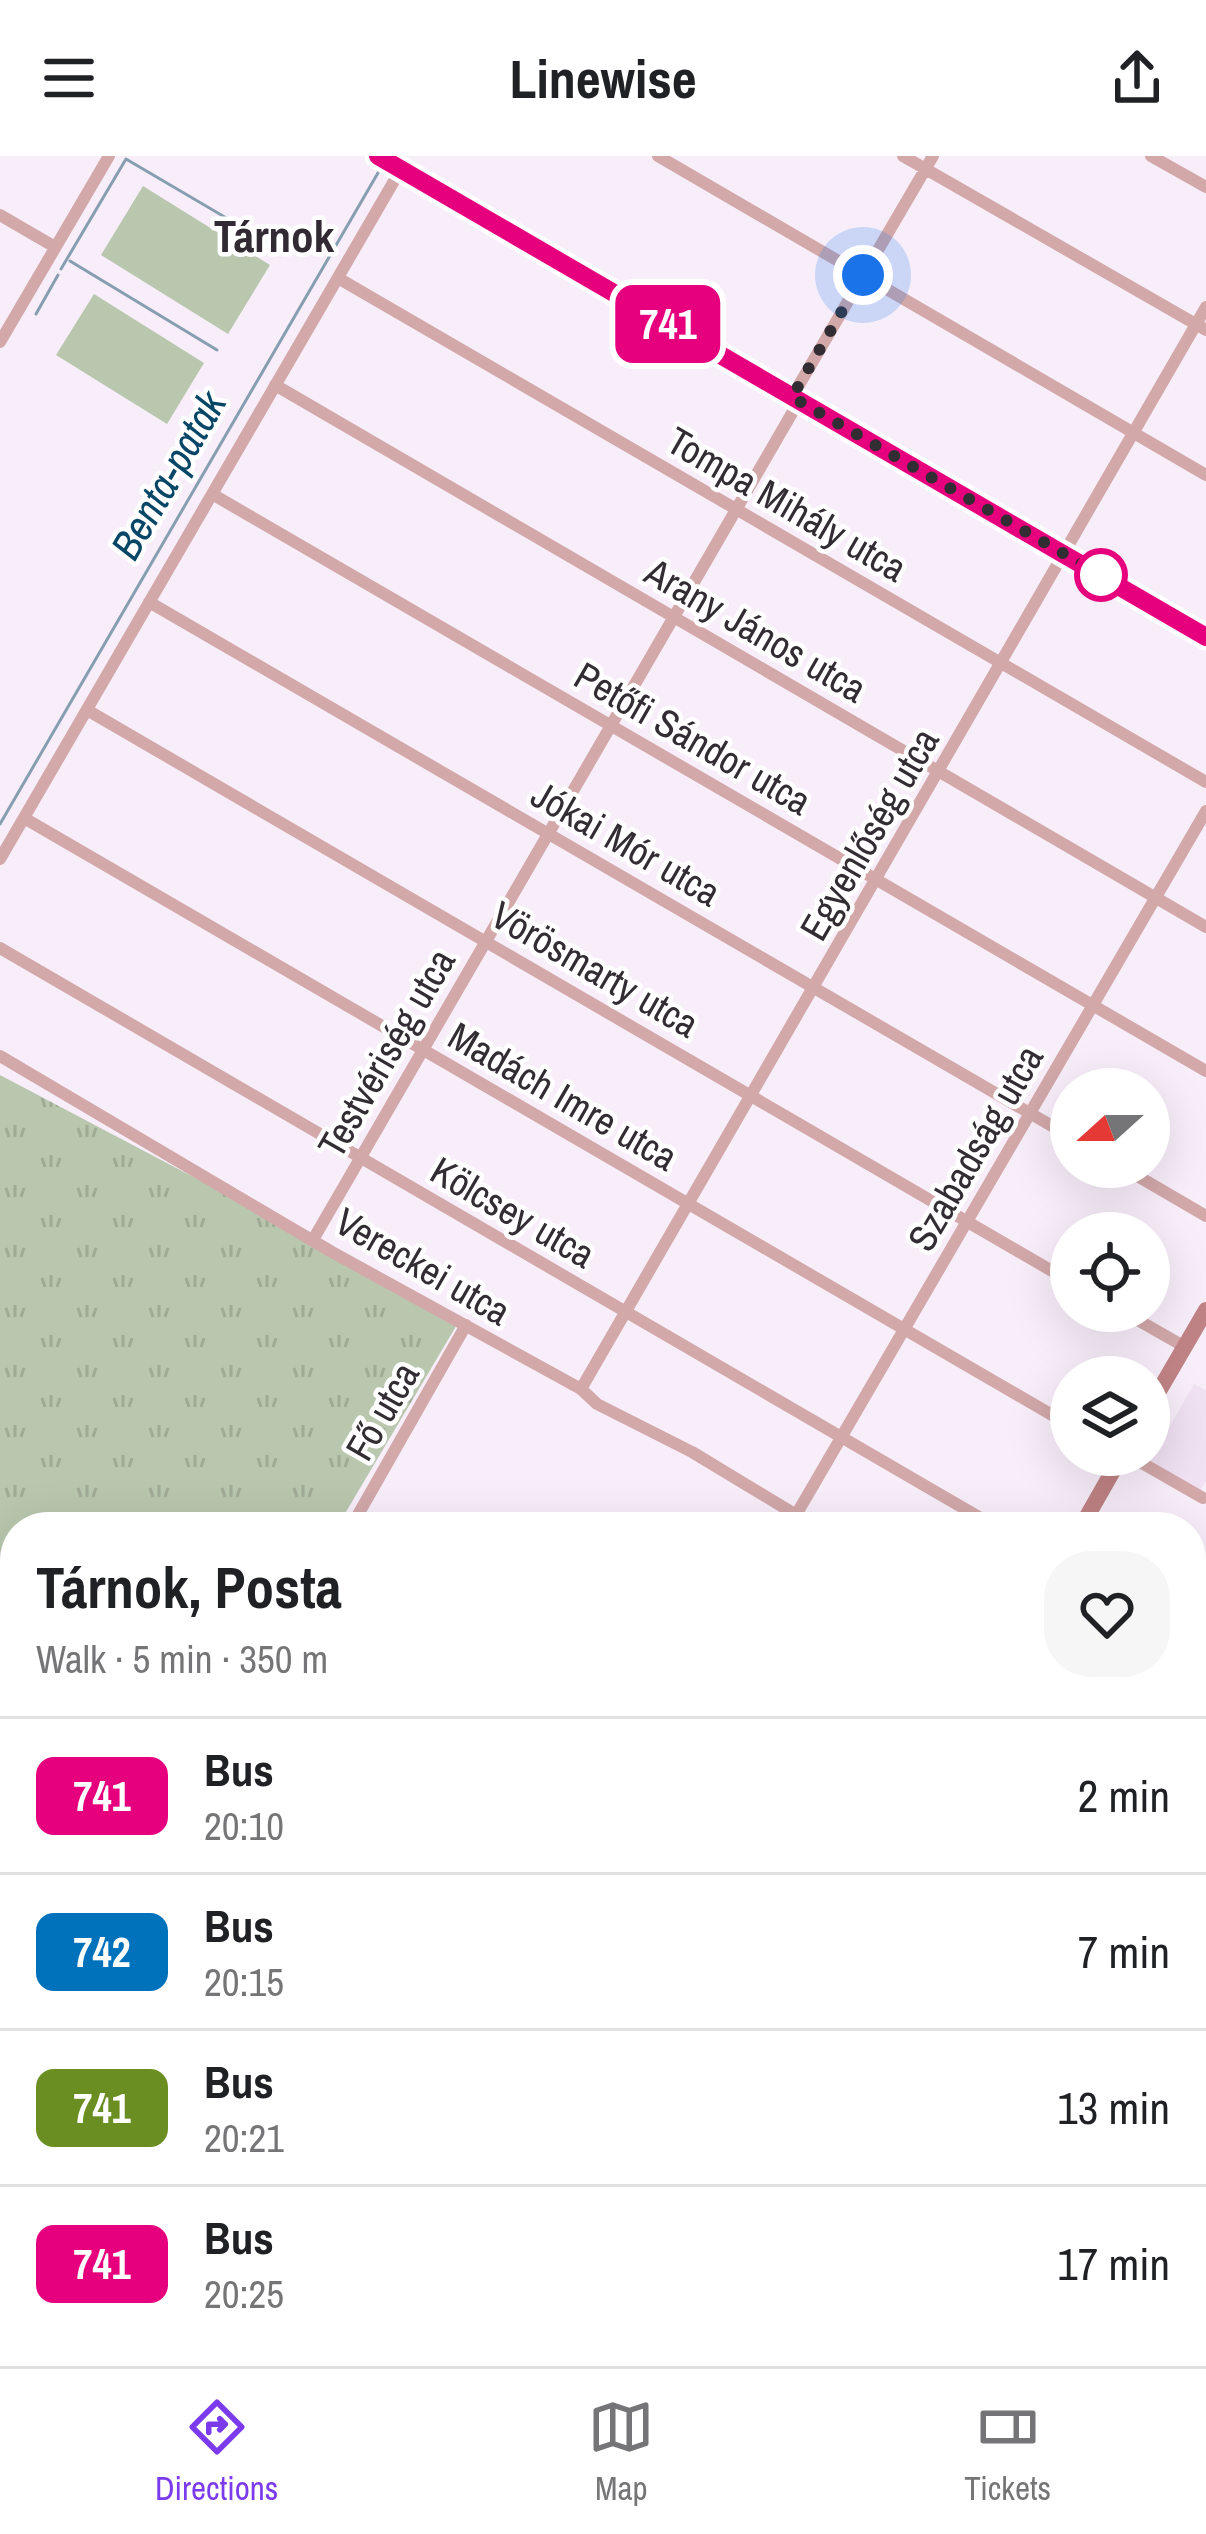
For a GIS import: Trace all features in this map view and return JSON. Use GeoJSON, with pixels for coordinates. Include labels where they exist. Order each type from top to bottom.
{"type":"FeatureCollection","features":[{"type":"Feature","properties":{"kind":"street"},"geometry":{"type":"LineString","coordinates":[[0,342],[109,156]]}},
{"type":"Feature","properties":{"kind":"street"},"geometry":{"type":"LineString","coordinates":[[378,156],[1206,637]]}},
{"type":"Feature","properties":{"kind":"street"},"geometry":{"type":"LineString","coordinates":[[658,156],[1206,475]]}},
{"type":"Feature","properties":{"kind":"street"},"geometry":{"type":"LineString","coordinates":[[903,156],[929,162],[1201,327]]}},
{"type":"Feature","properties":{"kind":"street"},"geometry":{"type":"LineString","coordinates":[[1151,156],[1206,187]]}},
{"type":"Feature","properties":{"kind":"street","name":"Testvériség utca"},"geometry":{"type":"LineString","coordinates":[[314,1238],[736,509],[929,162]]}},
{"type":"Feature","properties":{"kind":"street"},"geometry":{"type":"LineString","coordinates":[[0,859],[400,170]]}},
{"type":"Feature","properties":{"kind":"street"},"geometry":{"type":"LineString","coordinates":[[0,215],[55,247]]}},
{"type":"Feature","properties":{"kind":"street","name":"Tompa Mihály utca"},"geometry":{"type":"LineString","coordinates":[[338,278],[1206,782]]}},
{"type":"Feature","properties":{"kind":"street","name":"Egyenlőség utca"},"geometry":{"type":"LineString","coordinates":[[581,1390],[1134,433],[1201,327],[1206,307]]}},
{"type":"Feature","properties":{"kind":"street","name":"Arany János utca"},"geometry":{"type":"LineString","coordinates":[[275,386],[1206,927]]}},
{"type":"Feature","properties":{"kind":"street","name":"Petőfi Sándor utca"},"geometry":{"type":"LineString","coordinates":[[212,494],[1206,1071]]}},
{"type":"Feature","properties":{"kind":"street","name":"Jókai Mór utca"},"geometry":{"type":"LineString","coordinates":[[149,602],[1050,1125]]}},
{"type":"Feature","properties":{"kind":"street","name":"Vörösmarty utca"},"geometry":{"type":"LineString","coordinates":[[87,710],[1050,1270]]}},
{"type":"Feature","properties":{"kind":"street","name":"Szabadság utca"},"geometry":{"type":"LineString","coordinates":[[798,1512],[1206,811]]}},
{"type":"Feature","properties":{"kind":"street","name":"Madách Imre utca"},"geometry":{"type":"LineString","coordinates":[[24,818],[1050,1414]]}},
{"type":"Feature","properties":{"kind":"street","name":"Kölcsey utca"},"geometry":{"type":"LineString","coordinates":[[0,948],[970,1512]]}},
{"type":"Feature","properties":{"kind":"street","name":"Vereckei utca"},"geometry":{"type":"LineString","coordinates":[[0,1056],[332,1252],[791,1512]]}},
{"type":"Feature","properties":{"kind":"street"},"geometry":{"type":"LineString","coordinates":[[1158,1188],[1206,1216]]}},
{"type":"Feature","properties":{"kind":"street"},"geometry":{"type":"LineString","coordinates":[[1170,1372],[1206,1310]]}},
{"type":"Feature","properties":{"kind":"street","name":"Fő utca"},"geometry":{"type":"LineString","coordinates":[[360,1512],[466,1325]]}},
{"type":"Feature","properties":{"kind":"street"},"geometry":{"type":"LineString","coordinates":[[1159,1332],[1185,1347]]}},
{"type":"Feature","properties":{"kind":"street"},"geometry":{"type":"LineString","coordinates":[[1090,1512],[1111,1476]]}},
{"type":"Feature","properties":{"kind":"street"},"geometry":{"type":"LineString","coordinates":[[1162,1476],[1203,1498]]}},
{"type":"Feature","properties":{"kind":"shaded area"},"geometry":{"type":"Polygon","coordinates":[[[1194,1384],[1206,1390],[1206,1481],[1200,1490],[1170,1473],[1170,1426],[1194,1384]]]}},
{"type":"Feature","properties":{"kind":"green space"},"geometry":{"type":"Polygon","coordinates":[[[143,186],[270,265],[228,334],[101,255],[143,186]]]}},
{"type":"Feature","properties":{"kind":"green space"},"geometry":{"type":"Polygon","coordinates":[[[94,294],[204,363],[167,424],[56,355],[94,294]]]}},
{"type":"Feature","properties":{"kind":"green space"},"geometry":{"type":"Polygon","coordinates":[[[0,1075],[461,1318],[346,1512],[0,1512],[0,1075]]]}},
{"type":"Feature","properties":{"kind":"waterway"},"geometry":{"type":"LineString","coordinates":[[61,269],[126,159],[286,253]]}},
{"type":"Feature","properties":{"kind":"waterway","name":"Benta-patak"},"geometry":{"type":"LineString","coordinates":[[0,824],[382,166]]}},
{"type":"Feature","properties":{"kind":"waterway"},"geometry":{"type":"LineString","coordinates":[[70,261],[217,350]]}},
{"type":"Feature","properties":{"kind":"waterway"},"geometry":{"type":"LineString","coordinates":[[36,314],[58,275]]}},
{"type":"Feature","properties":{"kind":"bus line","name":"741"},"geometry":{"type":"LineString","coordinates":[[378,156],[1206,637]]}},
{"type":"Feature","properties":{"kind":"district","name":"Tárnok"},"geometry":{"type":"Point","coordinates":[274,235]}},
{"type":"Feature","properties":{"kind":"route"},"geometry":{"type":"LineString","coordinates":[[863,275],[792,397],[1101,575]]}}]}
